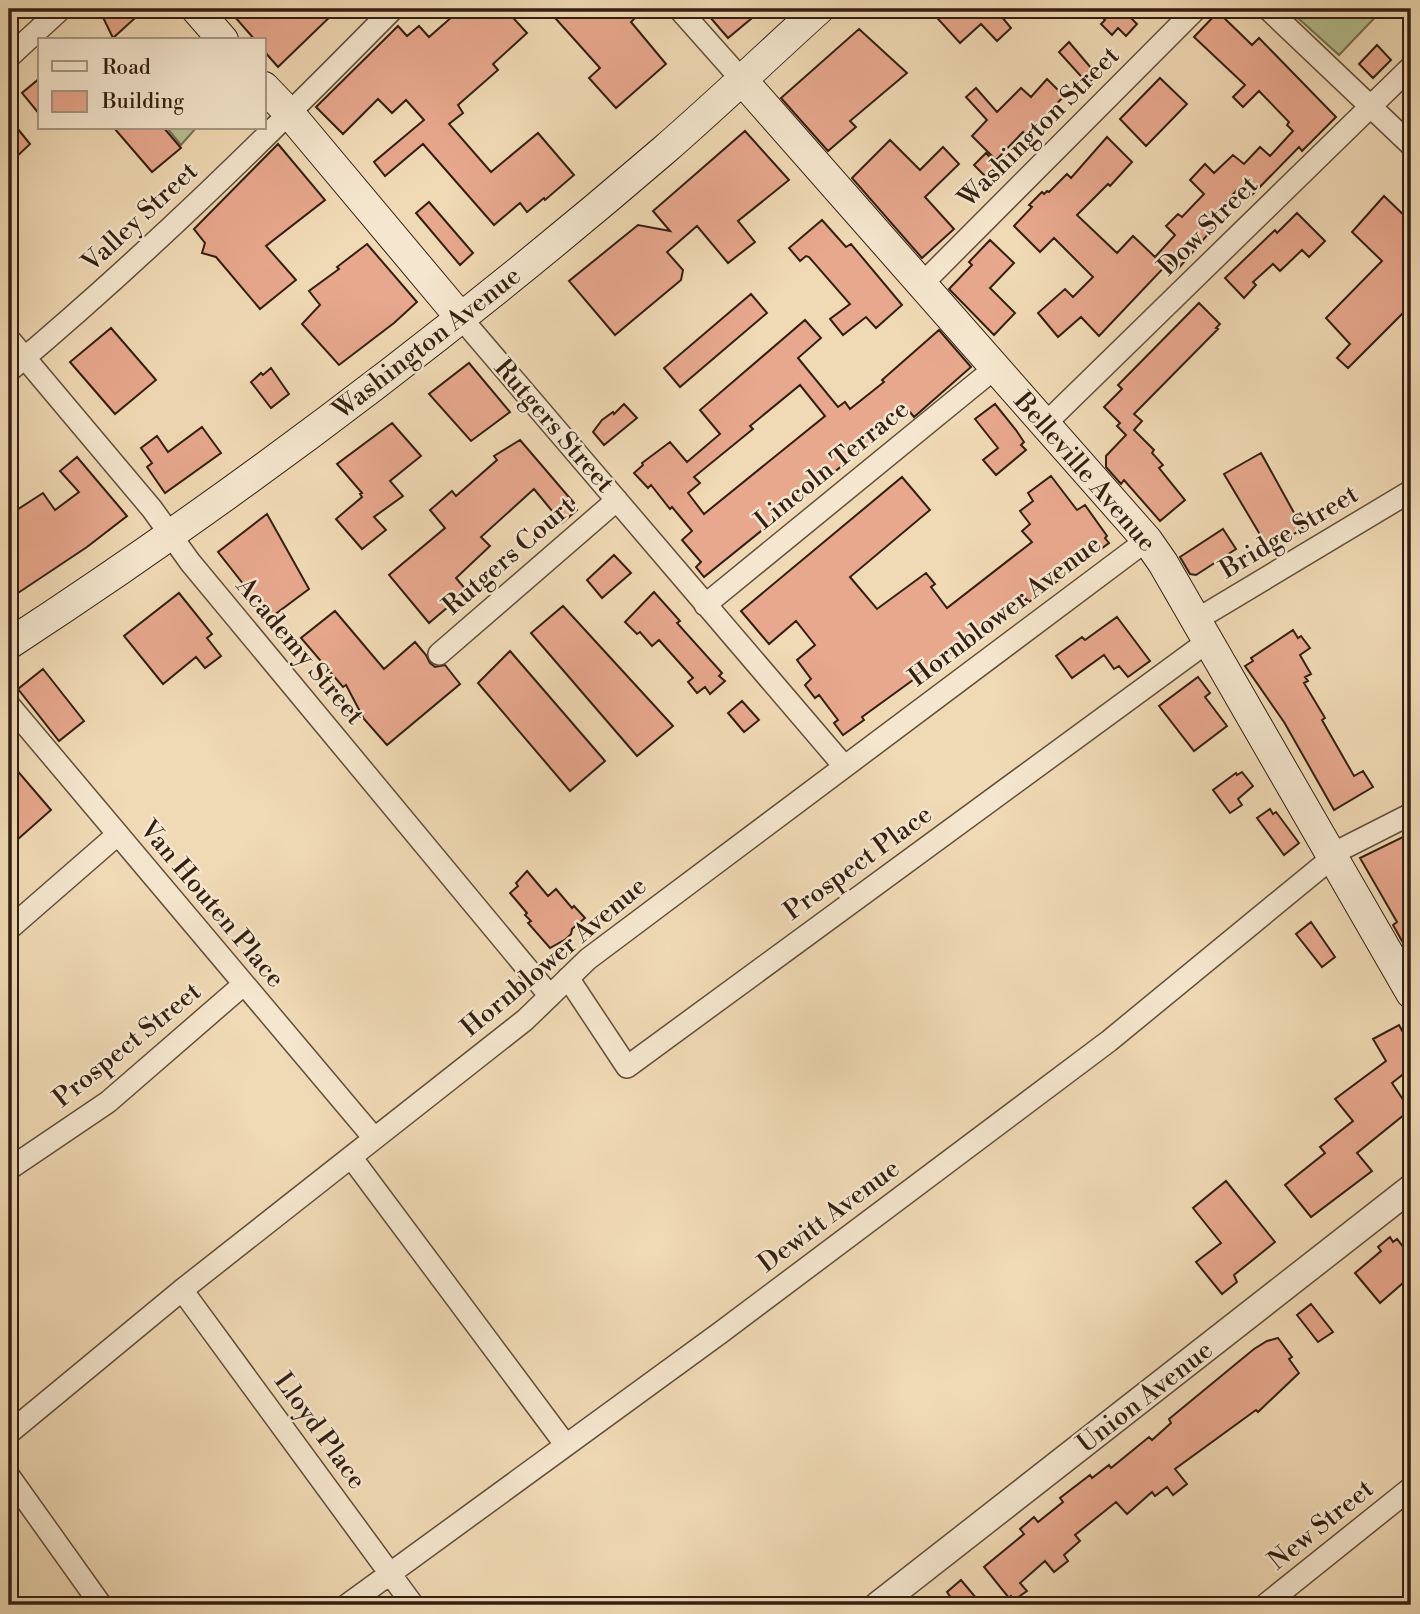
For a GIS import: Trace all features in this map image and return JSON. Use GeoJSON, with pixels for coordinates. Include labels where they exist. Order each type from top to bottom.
{"type":"FeatureCollection","features":[{"type":"Feature","properties":{"kind":"main road"},"geometry":{"type":"LineString","coordinates":[[196,9],[221,38]]}},
{"type":"Feature","properties":{"kind":"main road","name":"Washington Avenue"},"geometry":{"type":"LineString","coordinates":[[9,645],[171,535],[291,448],[461,318],[630,179],[819,9]]}},
{"type":"Feature","properties":{"kind":"main road","name":"Belleville Avenue"},"geometry":{"type":"LineString","coordinates":[[742,80],[1147,540],[1411,993]]}},
{"type":"Feature","properties":{"kind":"main road","name":"Rutgers Street"},"geometry":{"type":"LineString","coordinates":[[266,89],[290,114],[461,318]]}},
{"type":"Feature","properties":{"kind":"street"},"geometry":{"type":"LineString","coordinates":[[9,57],[61,9]]}},
{"type":"Feature","properties":{"kind":"street","name":"Valley Street"},"geometry":{"type":"LineString","coordinates":[[17,365],[140,257],[290,114],[393,9]]}},
{"type":"Feature","properties":{"kind":"street","name":"Belleville Avenue"},"geometry":{"type":"LineString","coordinates":[[679,9],[742,80]]}},
{"type":"Feature","properties":{"kind":"street","name":"Washington Street"},"geometry":{"type":"LineString","coordinates":[[921,285],[1196,9]]}},
{"type":"Feature","properties":{"kind":"street"},"geometry":{"type":"LineString","coordinates":[[1268,9],[1411,145]]}},
{"type":"Feature","properties":{"kind":"street","name":"Dow Street"},"geometry":{"type":"LineString","coordinates":[[1045,424],[1411,67]]}},
{"type":"Feature","properties":{"kind":"street","name":"Rutgers Street"},"geometry":{"type":"LineString","coordinates":[[461,318],[844,766]]}},
{"type":"Feature","properties":{"kind":"street","name":"Academy Street"},"geometry":{"type":"LineString","coordinates":[[9,339],[17,365],[152,509],[190,562],[550,996]]}},
{"type":"Feature","properties":{"kind":"street","name":"Lincoln Terrace"},"geometry":{"type":"LineString","coordinates":[[705,605],[995,368]]}},
{"type":"Feature","properties":{"kind":"street","name":"Bridge Street"},"geometry":{"type":"LineString","coordinates":[[1201,631],[1324,545],[1411,491]]}},
{"type":"Feature","properties":{"kind":"street","name":"Rutgers Court"},"geometry":{"type":"LineString","coordinates":[[439,654],[617,500]]}},
{"type":"Feature","properties":{"kind":"street","name":"Hornblower Avenue"},"geometry":{"type":"LineString","coordinates":[[9,1433],[182,1290],[525,1020],[588,959],[1147,540]]}},
{"type":"Feature","properties":{"kind":"street","name":"Prospect Place"},"geometry":{"type":"LineString","coordinates":[[568,978],[627,1067],[1201,631]]}},
{"type":"Feature","properties":{"kind":"street","name":"Van Houten Place"},"geometry":{"type":"LineString","coordinates":[[9,705],[374,1138]]}},
{"type":"Feature","properties":{"kind":"street","name":"Dewitt Avenue"},"geometry":{"type":"LineString","coordinates":[[347,1605],[720,1333],[1109,1041],[1333,856],[1354,841],[1411,814]]}},
{"type":"Feature","properties":{"kind":"street"},"geometry":{"type":"LineString","coordinates":[[9,929],[117,835]]}},
{"type":"Feature","properties":{"kind":"street","name":"Prospect Street"},"geometry":{"type":"LineString","coordinates":[[9,1168],[108,1102],[243,985]]}},
{"type":"Feature","properties":{"kind":"street"},"geometry":{"type":"LineString","coordinates":[[351,1157],[565,1444]]}},
{"type":"Feature","properties":{"kind":"street","name":"Union Avenue"},"geometry":{"type":"LineString","coordinates":[[878,1605],[1411,1188]]}},
{"type":"Feature","properties":{"kind":"street","name":"Lloyd Place"},"geometry":{"type":"LineString","coordinates":[[182,1290],[413,1605]]}},
{"type":"Feature","properties":{"kind":"street"},"geometry":{"type":"LineString","coordinates":[[9,1476],[101,1605]]}},
{"type":"Feature","properties":{"kind":"street","name":"New Street"},"geometry":{"type":"LineString","coordinates":[[1265,1605],[1411,1489]]}},
{"type":"Feature","properties":{"kind":"green space"},"geometry":{"type":"Polygon","coordinates":[[[1288,9],[1383,9],[1339,55],[1288,9]]]}},
{"type":"Feature","properties":{"kind":"green space"},"geometry":{"type":"Polygon","coordinates":[[[169,130],[194,130],[181,145],[169,130]]]}},
{"type":"Feature","properties":{"kind":"building"},"geometry":{"type":"Polygon","coordinates":[[[99,9],[126,9],[134,19],[113,38],[99,9]]]}},
{"type":"Feature","properties":{"kind":"building"},"geometry":{"type":"Polygon","coordinates":[[[228,9],[338,9],[278,67],[266,53],[266,38],[253,38],[228,9]]]}},
{"type":"Feature","properties":{"kind":"building"},"geometry":{"type":"Polygon","coordinates":[[[447,9],[505,9],[527,33],[493,64],[498,70],[458,105],[463,113],[449,124],[491,172],[538,133],[574,175],[527,212],[520,203],[494,225],[423,144],[385,176],[374,162],[424,120],[406,100],[392,113],[378,99],[343,134],[316,107],[398,26],[407,36],[419,26],[429,37],[453,16],[447,9]]]}},
{"type":"Feature","properties":{"kind":"building"},"geometry":{"type":"Polygon","coordinates":[[[547,9],[628,9],[635,18],[631,22],[666,64],[616,108],[589,78],[600,68],[547,9]]]}},
{"type":"Feature","properties":{"kind":"building"},"geometry":{"type":"Polygon","coordinates":[[[703,9],[745,9],[752,18],[728,38],[703,9]]]}},
{"type":"Feature","properties":{"kind":"building"},"geometry":{"type":"Polygon","coordinates":[[[929,9],[997,9],[1011,28],[997,41],[981,24],[960,43],[929,9]]]}},
{"type":"Feature","properties":{"kind":"building"},"geometry":{"type":"Polygon","coordinates":[[[1108,9],[1122,9],[1137,24],[1126,36],[1118,28],[1112,35],[1101,24],[1105,20],[1101,16],[1108,9]]]}},
{"type":"Feature","properties":{"kind":"building"},"geometry":{"type":"Polygon","coordinates":[[[1218,12],[1252,45],[1259,38],[1336,117],[1302,151],[1299,147],[1248,199],[1238,189],[1210,219],[1216,225],[1178,269],[1169,262],[1099,336],[1081,317],[1058,337],[1038,313],[1065,289],[1073,297],[1093,277],[1054,238],[1040,252],[1014,226],[1042,192],[1049,192],[1067,174],[1071,178],[1107,137],[1132,162],[1077,215],[1117,253],[1133,236],[1155,257],[1175,235],[1166,226],[1178,214],[1182,217],[1204,194],[1190,180],[1205,164],[1214,173],[1233,155],[1244,164],[1260,147],[1270,156],[1293,131],[1287,125],[1289,122],[1259,91],[1243,107],[1233,97],[1245,85],[1194,37],[1218,12]]]}},
{"type":"Feature","properties":{"kind":"building"},"geometry":{"type":"Polygon","coordinates":[[[859,29],[907,73],[850,121],[856,127],[828,151],[781,98],[859,29]]]}},
{"type":"Feature","properties":{"kind":"building"},"geometry":{"type":"Polygon","coordinates":[[[1069,42],[1097,75],[1088,84],[1059,52],[1069,42]]]}},
{"type":"Feature","properties":{"kind":"building"},"geometry":{"type":"Polygon","coordinates":[[[1377,45],[1391,60],[1373,78],[1359,64],[1377,45]]]}},
{"type":"Feature","properties":{"kind":"building"},"geometry":{"type":"Polygon","coordinates":[[[1160,78],[1187,104],[1146,146],[1120,119],[1160,78]]]}},
{"type":"Feature","properties":{"kind":"building"},"geometry":{"type":"Polygon","coordinates":[[[1047,79],[1064,96],[1027,136],[1023,132],[996,160],[972,136],[987,120],[966,97],[976,88],[997,112],[1021,88],[1031,97],[1047,79]]]}},
{"type":"Feature","properties":{"kind":"building"},"geometry":{"type":"Polygon","coordinates":[[[38,80],[38,113],[22,93],[38,80]]]}},
{"type":"Feature","properties":{"kind":"building"},"geometry":{"type":"Polygon","coordinates":[[[9,118],[30,144],[9,164],[9,118]]]}},
{"type":"Feature","properties":{"kind":"building"},"geometry":{"type":"Polygon","coordinates":[[[116,130],[166,130],[181,148],[152,172],[116,130]]]}},
{"type":"Feature","properties":{"kind":"building"},"geometry":{"type":"Polygon","coordinates":[[[745,131],[789,180],[738,221],[755,242],[728,263],[697,226],[667,252],[683,270],[681,280],[615,335],[569,281],[638,225],[670,231],[653,211],[745,131]]]}},
{"type":"Feature","properties":{"kind":"building"},"geometry":{"type":"Polygon","coordinates":[[[890,140],[920,170],[943,147],[959,164],[925,197],[954,229],[922,258],[852,178],[890,140]]]}},
{"type":"Feature","properties":{"kind":"building"},"geometry":{"type":"Polygon","coordinates":[[[278,144],[325,200],[266,246],[296,280],[260,309],[216,257],[202,253],[205,243],[194,229],[278,144]]]}},
{"type":"Feature","properties":{"kind":"building"},"geometry":{"type":"Polygon","coordinates":[[[986,153],[1001,169],[989,180],[974,165],[986,153]]]}},
{"type":"Feature","properties":{"kind":"building"},"geometry":{"type":"Polygon","coordinates":[[[1384,196],[1411,222],[1411,305],[1348,368],[1337,358],[1350,344],[1326,318],[1382,261],[1352,232],[1384,196]]]}},
{"type":"Feature","properties":{"kind":"building"},"geometry":{"type":"Polygon","coordinates":[[[429,202],[473,253],[460,265],[416,213],[429,202]]]}},
{"type":"Feature","properties":{"kind":"building"},"geometry":{"type":"Polygon","coordinates":[[[1297,213],[1325,241],[1309,257],[1302,250],[1280,271],[1273,264],[1253,282],[1256,285],[1244,298],[1225,278],[1275,230],[1277,233],[1297,213]]]}},
{"type":"Feature","properties":{"kind":"building"},"geometry":{"type":"Polygon","coordinates":[[[822,220],[846,247],[851,244],[902,305],[876,328],[866,317],[843,335],[830,319],[850,304],[809,257],[806,256],[800,261],[789,248],[822,220]]]}},
{"type":"Feature","properties":{"kind":"building"},"geometry":{"type":"Polygon","coordinates":[[[990,240],[1014,263],[990,288],[1015,313],[994,335],[949,289],[972,265],[969,262],[990,240]]]}},
{"type":"Feature","properties":{"kind":"building"},"geometry":{"type":"Polygon","coordinates":[[[367,244],[417,302],[339,365],[302,324],[320,305],[309,291],[367,244]]]}},
{"type":"Feature","properties":{"kind":"building"},"geometry":{"type":"Polygon","coordinates":[[[751,294],[767,313],[680,387],[664,368],[751,294]]]}},
{"type":"Feature","properties":{"kind":"building"},"geometry":{"type":"Polygon","coordinates":[[[1199,303],[1220,324],[1216,328],[1218,329],[1134,414],[1142,421],[1134,430],[1154,450],[1152,453],[1163,465],[1159,468],[1185,500],[1160,521],[1124,480],[1121,484],[1106,467],[1106,456],[1126,435],[1117,426],[1120,423],[1104,407],[1122,389],[1118,385],[1199,303]]]}},
{"type":"Feature","properties":{"kind":"building"},"geometry":{"type":"Polygon","coordinates":[[[805,320],[821,338],[798,358],[838,407],[845,402],[850,409],[884,382],[882,380],[939,330],[971,367],[914,417],[905,406],[870,434],[874,440],[704,577],[696,567],[701,562],[682,540],[692,531],[651,485],[648,488],[634,473],[642,463],[670,442],[687,462],[720,434],[700,410],[805,320]],[[800,385],[750,426],[753,429],[694,477],[700,483],[688,493],[704,514],[825,416],[800,385]]]}},
{"type":"Feature","properties":{"kind":"building"},"geometry":{"type":"Polygon","coordinates":[[[111,328],[156,380],[115,414],[70,362],[111,328]]]}},
{"type":"Feature","properties":{"kind":"building"},"geometry":{"type":"Polygon","coordinates":[[[469,363],[510,412],[471,441],[429,394],[469,363]]]}},
{"type":"Feature","properties":{"kind":"building"},"geometry":{"type":"Polygon","coordinates":[[[271,368],[289,394],[271,408],[251,382],[271,368]]]}},
{"type":"Feature","properties":{"kind":"building"},"geometry":{"type":"Polygon","coordinates":[[[624,404],[637,418],[604,445],[593,432],[602,420],[613,412],[614,414],[624,404]]]}},
{"type":"Feature","properties":{"kind":"building"},"geometry":{"type":"Polygon","coordinates":[[[995,404],[1016,430],[1024,442],[1021,445],[1026,450],[996,475],[983,460],[998,448],[975,419],[995,404]]]}},
{"type":"Feature","properties":{"kind":"building"},"geometry":{"type":"Polygon","coordinates":[[[392,423],[421,456],[390,481],[403,496],[374,517],[386,530],[362,549],[336,519],[362,497],[362,493],[337,464],[392,423]]]}},
{"type":"Feature","properties":{"kind":"building"},"geometry":{"type":"Polygon","coordinates":[[[202,427],[221,453],[165,493],[147,467],[152,463],[141,448],[157,436],[168,452],[202,427]]]}},
{"type":"Feature","properties":{"kind":"building"},"geometry":{"type":"Polygon","coordinates":[[[520,440],[577,510],[562,523],[534,489],[481,537],[490,546],[456,578],[467,591],[429,623],[389,575],[445,528],[430,510],[452,491],[456,496],[497,460],[494,456],[520,440]]]}},
{"type":"Feature","properties":{"kind":"building"},"geometry":{"type":"Polygon","coordinates":[[[1261,453],[1303,529],[1268,548],[1224,474],[1261,453]]]}},
{"type":"Feature","properties":{"kind":"building"},"geometry":{"type":"Polygon","coordinates":[[[77,457],[127,516],[87,547],[9,599],[9,515],[43,493],[55,510],[79,492],[60,471],[77,457]]]}},
{"type":"Feature","properties":{"kind":"building"},"geometry":{"type":"Polygon","coordinates":[[[1051,476],[1077,510],[1085,505],[1109,543],[1029,602],[1026,599],[975,635],[862,717],[864,720],[843,735],[834,723],[838,720],[819,695],[815,698],[805,685],[811,679],[797,660],[815,645],[796,621],[769,644],[741,611],[902,477],[930,510],[850,577],[877,609],[926,573],[935,584],[931,587],[947,608],[1032,542],[1022,531],[1030,524],[1020,511],[1033,501],[1028,493],[1051,476]]]}},
{"type":"Feature","properties":{"kind":"building"},"geometry":{"type":"Polygon","coordinates":[[[267,514],[309,589],[270,618],[218,552],[267,514]]]}},
{"type":"Feature","properties":{"kind":"building"},"geometry":{"type":"Polygon","coordinates":[[[1223,529],[1236,549],[1196,575],[1190,574],[1180,557],[1223,529]]]}},
{"type":"Feature","properties":{"kind":"building"},"geometry":{"type":"Polygon","coordinates":[[[614,555],[631,573],[602,598],[587,580],[614,555]]]}},
{"type":"Feature","properties":{"kind":"building"},"geometry":{"type":"Polygon","coordinates":[[[654,592],[680,621],[677,623],[722,673],[719,676],[725,681],[710,694],[705,687],[697,693],[688,682],[693,678],[659,640],[652,646],[640,632],[637,634],[625,622],[654,592]]]}},
{"type":"Feature","properties":{"kind":"building"},"geometry":{"type":"Polygon","coordinates":[[[179,593],[212,634],[207,638],[221,656],[205,668],[196,657],[163,684],[124,636],[179,593]]]}},
{"type":"Feature","properties":{"kind":"building"},"geometry":{"type":"Polygon","coordinates":[[[563,606],[673,726],[637,756],[531,633],[563,606]]]}},
{"type":"Feature","properties":{"kind":"building"},"geometry":{"type":"Polygon","coordinates":[[[335,611],[384,669],[415,642],[430,663],[435,667],[445,665],[460,684],[387,745],[364,719],[346,685],[343,687],[301,638],[335,611]]]}},
{"type":"Feature","properties":{"kind":"building"},"geometry":{"type":"Polygon","coordinates":[[[1117,617],[1150,661],[1128,677],[1119,666],[1114,669],[1104,655],[1072,678],[1056,656],[1082,637],[1085,640],[1117,617]]]}},
{"type":"Feature","properties":{"kind":"building"},"geometry":{"type":"Polygon","coordinates":[[[1293,630],[1310,648],[1300,655],[1311,674],[1305,677],[1308,681],[1304,683],[1325,718],[1322,720],[1354,776],[1363,771],[1373,787],[1334,810],[1284,722],[1245,666],[1253,661],[1251,658],[1293,630]]]}},
{"type":"Feature","properties":{"kind":"building"},"geometry":{"type":"Polygon","coordinates":[[[510,651],[605,761],[570,791],[478,683],[510,651]]]}},
{"type":"Feature","properties":{"kind":"building"},"geometry":{"type":"Polygon","coordinates":[[[43,669],[84,721],[59,741],[18,689],[43,669]]]}},
{"type":"Feature","properties":{"kind":"building"},"geometry":{"type":"Polygon","coordinates":[[[1198,677],[1210,693],[1205,697],[1227,726],[1194,751],[1159,706],[1198,677]]]}},
{"type":"Feature","properties":{"kind":"building"},"geometry":{"type":"Polygon","coordinates":[[[742,701],[759,720],[744,732],[728,713],[742,701]]]}},
{"type":"Feature","properties":{"kind":"building"},"geometry":{"type":"Polygon","coordinates":[[[9,761],[51,810],[9,847],[9,761]]]}},
{"type":"Feature","properties":{"kind":"building"},"geometry":{"type":"Polygon","coordinates":[[[1242,772],[1253,786],[1238,799],[1242,805],[1230,813],[1213,790],[1236,773],[1237,775],[1242,772]]]}},
{"type":"Feature","properties":{"kind":"building"},"geometry":{"type":"Polygon","coordinates":[[[1270,809],[1273,814],[1276,812],[1299,843],[1284,855],[1257,818],[1270,809]]]}},
{"type":"Feature","properties":{"kind":"building"},"geometry":{"type":"Polygon","coordinates":[[[1411,833],[1411,947],[1406,938],[1402,941],[1393,925],[1397,922],[1360,858],[1411,833]]]}},
{"type":"Feature","properties":{"kind":"building"},"geometry":{"type":"Polygon","coordinates":[[[527,871],[548,896],[556,889],[572,908],[574,906],[585,918],[572,929],[566,939],[550,948],[528,923],[531,921],[525,915],[527,913],[510,893],[527,871]]]}},
{"type":"Feature","properties":{"kind":"building"},"geometry":{"type":"Polygon","coordinates":[[[1311,922],[1335,957],[1322,967],[1296,934],[1311,922]]]}},
{"type":"Feature","properties":{"kind":"building"},"geometry":{"type":"Polygon","coordinates":[[[1399,1025],[1411,1047],[1411,1068],[1392,1083],[1410,1110],[1357,1153],[1372,1171],[1311,1217],[1285,1185],[1325,1153],[1320,1147],[1353,1121],[1335,1099],[1386,1061],[1373,1039],[1399,1025]]]}},
{"type":"Feature","properties":{"kind":"building"},"geometry":{"type":"Polygon","coordinates":[[[1226,1181],[1275,1242],[1234,1275],[1237,1282],[1222,1294],[1196,1262],[1221,1243],[1193,1208],[1226,1181]]]}},
{"type":"Feature","properties":{"kind":"building"},"geometry":{"type":"Polygon","coordinates":[[[1390,1237],[1393,1242],[1397,1239],[1407,1252],[1411,1260],[1411,1276],[1380,1303],[1355,1273],[1381,1251],[1378,1247],[1390,1237]]]}},
{"type":"Feature","properties":{"kind":"building"},"geometry":{"type":"Polygon","coordinates":[[[1311,1304],[1333,1332],[1318,1342],[1297,1315],[1311,1304]]]}},
{"type":"Feature","properties":{"kind":"building"},"geometry":{"type":"Polygon","coordinates":[[[1278,1338],[1292,1357],[1289,1359],[1299,1373],[1258,1412],[1256,1410],[1175,1469],[1187,1484],[1173,1495],[1167,1487],[1155,1496],[1152,1492],[1127,1514],[1116,1502],[1075,1535],[1080,1541],[1064,1555],[1068,1561],[1054,1572],[1045,1561],[1020,1583],[1027,1591],[1014,1600],[1011,1596],[1009,1598],[984,1567],[1024,1534],[1020,1529],[1034,1517],[1038,1522],[1063,1502],[1060,1498],[1090,1475],[1092,1478],[1109,1465],[1111,1468],[1149,1437],[1152,1440],[1171,1423],[1169,1419],[1254,1349],[1278,1338]]]}},
{"type":"Feature","properties":{"kind":"building"},"geometry":{"type":"Polygon","coordinates":[[[961,1580],[982,1605],[956,1605],[947,1592],[961,1580]]]}}]}
